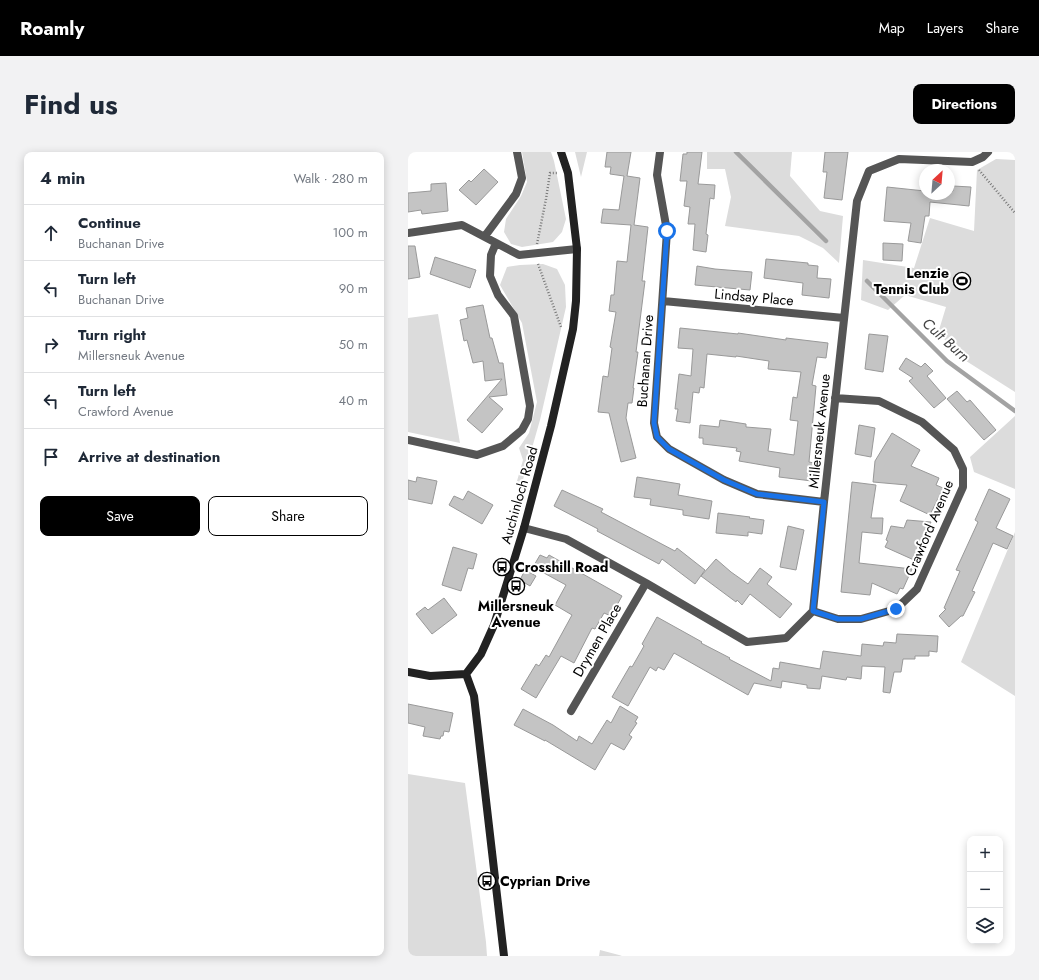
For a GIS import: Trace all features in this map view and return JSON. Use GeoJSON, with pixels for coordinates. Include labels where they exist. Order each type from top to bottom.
{"type":"FeatureCollection","features":[{"type":"Feature","properties":{"kind":"main road","name":"Auchinloch Road"},"geometry":{"type":"LineString","coordinates":[[466,674],[481,654],[494,625],[524,528],[554,415],[572,335],[576,301],[578,250],[568,173],[561,152]]}},
{"type":"Feature","properties":{"kind":"main road"},"geometry":{"type":"LineString","coordinates":[[408,672],[430,676],[466,674],[474,696],[504,956]]}},
{"type":"Feature","properties":{"kind":"street"},"geometry":{"type":"LineString","coordinates":[[485,236],[516,194],[522,178],[517,152]]}},
{"type":"Feature","properties":{"kind":"street","name":"Buchanan Drive"},"geometry":{"type":"LineString","coordinates":[[660,152],[657,175],[667,231],[654,423],[657,437],[669,449],[724,480],[757,494],[824,502]]}},
{"type":"Feature","properties":{"kind":"street"},"geometry":{"type":"LineString","coordinates":[[972,162],[983,157],[988,152]]}},
{"type":"Feature","properties":{"kind":"street","name":"Millersneuk Avenue"},"geometry":{"type":"LineString","coordinates":[[813,611],[857,201],[869,171],[899,160],[972,162]]}},
{"type":"Feature","properties":{"kind":"street"},"geometry":{"type":"LineString","coordinates":[[408,233],[462,225],[520,255],[578,250]]}},
{"type":"Feature","properties":{"kind":"street"},"geometry":{"type":"LineString","coordinates":[[408,440],[477,455],[503,446],[522,430],[528,419],[530,406],[514,316],[498,295],[490,276],[491,255],[496,243]]}},
{"type":"Feature","properties":{"kind":"street","name":"Lindsay Place"},"geometry":{"type":"LineString","coordinates":[[663,301],[844,318]]}},
{"type":"Feature","properties":{"kind":"street","name":"Crawford Avenue"},"geometry":{"type":"LineString","coordinates":[[813,611],[838,619],[861,619],[896,609],[917,590],[963,487],[963,469],[954,450],[922,422],[878,401],[836,398]]}},
{"type":"Feature","properties":{"kind":"street"},"geometry":{"type":"LineString","coordinates":[[524,528],[566,539],[646,583],[747,642],[786,638],[813,611]]}},
{"type":"Feature","properties":{"kind":"street","name":"Drymen Place"},"geometry":{"type":"LineString","coordinates":[[571,711],[646,583]]}},
{"type":"Feature","properties":{"kind":"path"},"geometry":{"type":"LineString","coordinates":[[972,162],[1015,213]]}},
{"type":"Feature","properties":{"kind":"shaded area"},"geometry":{"type":"Polygon","coordinates":[[[522,152],[551,152],[566,219],[562,232],[553,242],[522,247],[511,244],[504,232],[506,219],[521,196],[527,182],[522,152]]]}},
{"type":"Feature","properties":{"kind":"shaded area"},"geometry":{"type":"Polygon","coordinates":[[[575,152],[587,152],[581,177],[575,152]]]}},
{"type":"Feature","properties":{"kind":"shaded area"},"geometry":{"type":"Polygon","coordinates":[[[707,152],[792,152],[790,176],[820,211],[843,216],[839,263],[823,248],[799,236],[725,226],[731,197],[725,169],[707,169],[707,152]]]}},
{"type":"Feature","properties":{"kind":"shaded area"},"geometry":{"type":"Polygon","coordinates":[[[996,159],[1015,160],[1015,392],[952,352],[939,330],[946,307],[905,295],[888,310],[861,300],[863,260],[914,268],[930,218],[974,231],[977,170],[996,159]]]}},
{"type":"Feature","properties":{"kind":"shaded area"},"geometry":{"type":"Polygon","coordinates":[[[543,264],[557,269],[565,285],[566,307],[540,420],[522,483],[517,481],[523,460],[519,448],[529,433],[537,402],[522,323],[500,285],[507,267],[543,264]]]}},
{"type":"Feature","properties":{"kind":"shaded area"},"geometry":{"type":"Polygon","coordinates":[[[438,314],[460,443],[408,432],[408,318],[438,314]]]}},
{"type":"Feature","properties":{"kind":"shaded area"},"geometry":{"type":"Polygon","coordinates":[[[1015,416],[1015,489],[974,472],[970,457],[1015,416]]]}},
{"type":"Feature","properties":{"kind":"shaded area"},"geometry":{"type":"Polygon","coordinates":[[[1015,532],[1015,696],[961,662],[1015,532]]]}},
{"type":"Feature","properties":{"kind":"shaded area"},"geometry":{"type":"Polygon","coordinates":[[[408,774],[465,783],[487,956],[408,956],[408,774]]]}},
{"type":"Feature","properties":{"kind":"shaded area"},"geometry":{"type":"Polygon","coordinates":[[[600,950],[619,955],[622,956],[599,956],[600,950]]]}},
{"type":"Feature","properties":{"kind":"building"},"geometry":{"type":"Polygon","coordinates":[[[607,152],[631,152],[627,176],[640,178],[634,225],[648,227],[642,281],[645,281],[636,352],[638,352],[634,388],[632,403],[628,403],[626,418],[636,458],[621,462],[609,413],[598,412],[603,376],[608,377],[612,348],[610,347],[616,312],[609,311],[611,295],[614,295],[617,261],[627,262],[631,225],[601,223],[603,209],[619,210],[624,176],[610,174],[611,167],[605,167],[607,152]]]}},
{"type":"Feature","properties":{"kind":"building"},"geometry":{"type":"Polygon","coordinates":[[[687,152],[702,152],[698,184],[715,185],[714,199],[710,198],[706,234],[708,235],[706,252],[693,250],[695,224],[688,224],[690,207],[684,206],[687,181],[680,181],[683,154],[687,154],[687,152]]]}},
{"type":"Feature","properties":{"kind":"building"},"geometry":{"type":"Polygon","coordinates":[[[825,152],[848,152],[842,200],[824,198],[827,172],[823,172],[825,152]]]}},
{"type":"Feature","properties":{"kind":"building"},"geometry":{"type":"Polygon","coordinates":[[[484,169],[498,182],[476,205],[459,190],[469,180],[471,182],[484,169]]]}},
{"type":"Feature","properties":{"kind":"building"},"geometry":{"type":"Polygon","coordinates":[[[446,183],[448,211],[422,214],[421,210],[408,212],[408,193],[431,191],[431,184],[446,183]]]}},
{"type":"Feature","properties":{"kind":"building"},"geometry":{"type":"Polygon","coordinates":[[[955,186],[971,187],[969,206],[930,202],[929,216],[925,216],[921,243],[908,241],[911,223],[884,221],[887,187],[919,190],[919,200],[955,200],[955,186]]]}},
{"type":"Feature","properties":{"kind":"building"},"geometry":{"type":"Polygon","coordinates":[[[883,243],[903,244],[902,261],[883,260],[883,243]]]}},
{"type":"Feature","properties":{"kind":"building"},"geometry":{"type":"Polygon","coordinates":[[[408,246],[415,246],[420,277],[408,279],[408,246]]]}},
{"type":"Feature","properties":{"kind":"building"},"geometry":{"type":"Polygon","coordinates":[[[435,257],[476,270],[470,288],[430,274],[435,257]]]}},
{"type":"Feature","properties":{"kind":"building"},"geometry":{"type":"Polygon","coordinates":[[[766,259],[808,263],[808,265],[818,266],[817,278],[831,279],[829,298],[802,295],[803,283],[764,278],[766,259]]]}},
{"type":"Feature","properties":{"kind":"building"},"geometry":{"type":"Polygon","coordinates":[[[697,266],[752,272],[750,290],[695,285],[697,266]]]}},
{"type":"Feature","properties":{"kind":"building"},"geometry":{"type":"Polygon","coordinates":[[[483,305],[490,338],[492,338],[499,363],[503,363],[507,395],[489,397],[503,409],[482,433],[467,420],[502,379],[485,381],[483,361],[473,363],[467,340],[464,341],[460,320],[468,318],[466,308],[483,305]]]}},
{"type":"Feature","properties":{"kind":"building"},"geometry":{"type":"Polygon","coordinates":[[[680,328],[738,333],[786,340],[786,338],[828,343],[826,358],[817,357],[812,385],[816,386],[809,462],[814,463],[812,481],[779,477],[780,468],[739,461],[741,452],[736,451],[737,448],[703,444],[703,438],[699,438],[700,425],[719,427],[720,420],[746,424],[746,427],[771,429],[768,451],[794,455],[798,421],[790,420],[793,397],[797,398],[801,372],[768,369],[769,361],[736,356],[707,354],[704,388],[700,387],[699,393],[693,392],[690,423],[676,421],[678,409],[675,409],[679,374],[691,376],[693,349],[678,348],[680,328]]]}},
{"type":"Feature","properties":{"kind":"building"},"geometry":{"type":"Polygon","coordinates":[[[869,334],[888,336],[883,372],[865,369],[869,334]]]}},
{"type":"Feature","properties":{"kind":"building"},"geometry":{"type":"Polygon","coordinates":[[[906,358],[921,367],[925,363],[933,371],[927,376],[946,398],[934,408],[909,381],[913,378],[899,369],[906,358]]]}},
{"type":"Feature","properties":{"kind":"building"},"geometry":{"type":"Polygon","coordinates":[[[957,391],[967,402],[970,400],[996,430],[984,440],[947,399],[957,391]]]}},
{"type":"Feature","properties":{"kind":"building"},"geometry":{"type":"Polygon","coordinates":[[[859,425],[875,428],[871,457],[855,454],[859,425]]]}},
{"type":"Feature","properties":{"kind":"building"},"geometry":{"type":"Polygon","coordinates":[[[892,433],[920,450],[911,466],[939,478],[936,485],[943,488],[930,515],[900,501],[907,485],[873,482],[875,461],[892,433]]]}},
{"type":"Feature","properties":{"kind":"building"},"geometry":{"type":"Polygon","coordinates":[[[417,477],[437,481],[432,504],[408,499],[408,480],[416,482],[417,477]]]}},
{"type":"Feature","properties":{"kind":"building"},"geometry":{"type":"Polygon","coordinates":[[[637,477],[680,484],[678,495],[712,501],[709,519],[683,515],[683,510],[650,505],[651,499],[634,497],[637,477]]]}},
{"type":"Feature","properties":{"kind":"building"},"geometry":{"type":"Polygon","coordinates":[[[852,482],[876,485],[871,518],[883,518],[882,534],[862,532],[859,563],[912,569],[903,589],[900,588],[897,594],[872,583],[870,595],[841,592],[852,482]]]}},
{"type":"Feature","properties":{"kind":"building"},"geometry":{"type":"Polygon","coordinates":[[[989,489],[1010,499],[996,528],[1013,536],[1007,549],[993,543],[972,591],[975,592],[963,616],[961,616],[949,627],[939,616],[946,609],[944,608],[960,571],[956,570],[978,522],[975,520],[989,489]]]}},
{"type":"Feature","properties":{"kind":"building"},"geometry":{"type":"Polygon","coordinates":[[[562,490],[603,509],[601,512],[675,551],[677,548],[705,570],[695,584],[662,559],[659,564],[597,531],[598,529],[554,506],[562,490]]]}},
{"type":"Feature","properties":{"kind":"building"},"geometry":{"type":"Polygon","coordinates":[[[468,491],[493,505],[482,524],[449,505],[454,496],[463,500],[468,491]]]}},
{"type":"Feature","properties":{"kind":"building"},"geometry":{"type":"Polygon","coordinates":[[[718,513],[764,520],[762,534],[748,532],[748,536],[716,533],[718,513]]]}},
{"type":"Feature","properties":{"kind":"building"},"geometry":{"type":"Polygon","coordinates":[[[907,520],[931,522],[914,560],[885,547],[888,541],[886,540],[891,526],[904,528],[907,520]]]}},
{"type":"Feature","properties":{"kind":"building"},"geometry":{"type":"Polygon","coordinates":[[[788,526],[804,530],[796,570],[780,567],[788,526]]]}},
{"type":"Feature","properties":{"kind":"building"},"geometry":{"type":"Polygon","coordinates":[[[453,547],[477,554],[473,569],[468,568],[461,591],[442,585],[453,547]]]}},
{"type":"Feature","properties":{"kind":"building"},"geometry":{"type":"Polygon","coordinates":[[[540,555],[547,558],[549,555],[622,596],[611,616],[604,613],[595,629],[592,628],[574,663],[561,656],[536,698],[521,689],[536,664],[539,666],[546,655],[549,657],[572,615],[555,605],[566,585],[533,567],[540,555]]]}},
{"type":"Feature","properties":{"kind":"building"},"geometry":{"type":"Polygon","coordinates":[[[716,559],[748,584],[760,568],[772,577],[767,584],[792,604],[780,618],[750,594],[742,605],[737,600],[736,602],[701,576],[716,559]]]}},
{"type":"Feature","properties":{"kind":"building"},"geometry":{"type":"Polygon","coordinates":[[[525,570],[536,576],[530,586],[520,580],[525,570]]]}},
{"type":"Feature","properties":{"kind":"building"},"geometry":{"type":"Polygon","coordinates":[[[444,598],[457,615],[432,634],[416,614],[425,607],[428,610],[444,598]]]}},
{"type":"Feature","properties":{"kind":"building"},"geometry":{"type":"Polygon","coordinates":[[[657,617],[730,658],[729,659],[771,681],[773,668],[779,669],[780,662],[820,669],[823,651],[861,656],[862,644],[883,646],[884,642],[896,643],[897,634],[938,636],[937,652],[929,651],[929,656],[915,656],[915,659],[903,659],[901,672],[894,672],[890,693],[883,692],[885,667],[862,666],[861,679],[847,677],[846,680],[822,676],[820,689],[807,688],[807,685],[782,681],[781,688],[754,683],[748,695],[674,653],[664,670],[658,667],[656,671],[650,667],[628,706],[612,697],[630,666],[632,667],[644,646],[642,644],[657,617]]]}},
{"type":"Feature","properties":{"kind":"building"},"geometry":{"type":"Polygon","coordinates":[[[408,704],[453,713],[449,732],[444,731],[443,736],[441,736],[440,739],[423,736],[425,727],[408,723],[408,704]]]}},
{"type":"Feature","properties":{"kind":"building"},"geometry":{"type":"Polygon","coordinates":[[[620,706],[638,717],[635,722],[637,723],[629,735],[632,737],[624,750],[611,743],[595,770],[545,740],[514,725],[523,709],[553,725],[577,741],[579,736],[592,744],[607,720],[611,723],[620,706]]]}},
{"type":"Feature","properties":{"kind":"waterway","name":"Cult Burn"},"geometry":{"type":"LineString","coordinates":[[736,152],[826,241]]}},
{"type":"Feature","properties":{"kind":"waterway","name":"Cult Burn"},"geometry":{"type":"LineString","coordinates":[[867,281],[947,361],[1015,411]]}},
{"type":"Feature","properties":{"kind":"place","name":"Lenzie Tennis Club"},"geometry":{"type":"Point","coordinates":[962,281]}},
{"type":"Feature","properties":{"kind":"place","name":"Crosshill Road"},"geometry":{"type":"Point","coordinates":[502,567]}},
{"type":"Feature","properties":{"kind":"place","name":"Millersneuk Avenue"},"geometry":{"type":"Point","coordinates":[516,586]}},
{"type":"Feature","properties":{"kind":"place","name":"Cyprian Drive"},"geometry":{"type":"Point","coordinates":[487,881]}},
{"type":"Feature","properties":{"kind":"route"},"geometry":{"type":"LineString","coordinates":[[667,231],[654,423],[657,437],[669,449],[724,480],[757,494],[824,502],[813,611],[838,619],[861,619],[896,609]]}}]}
